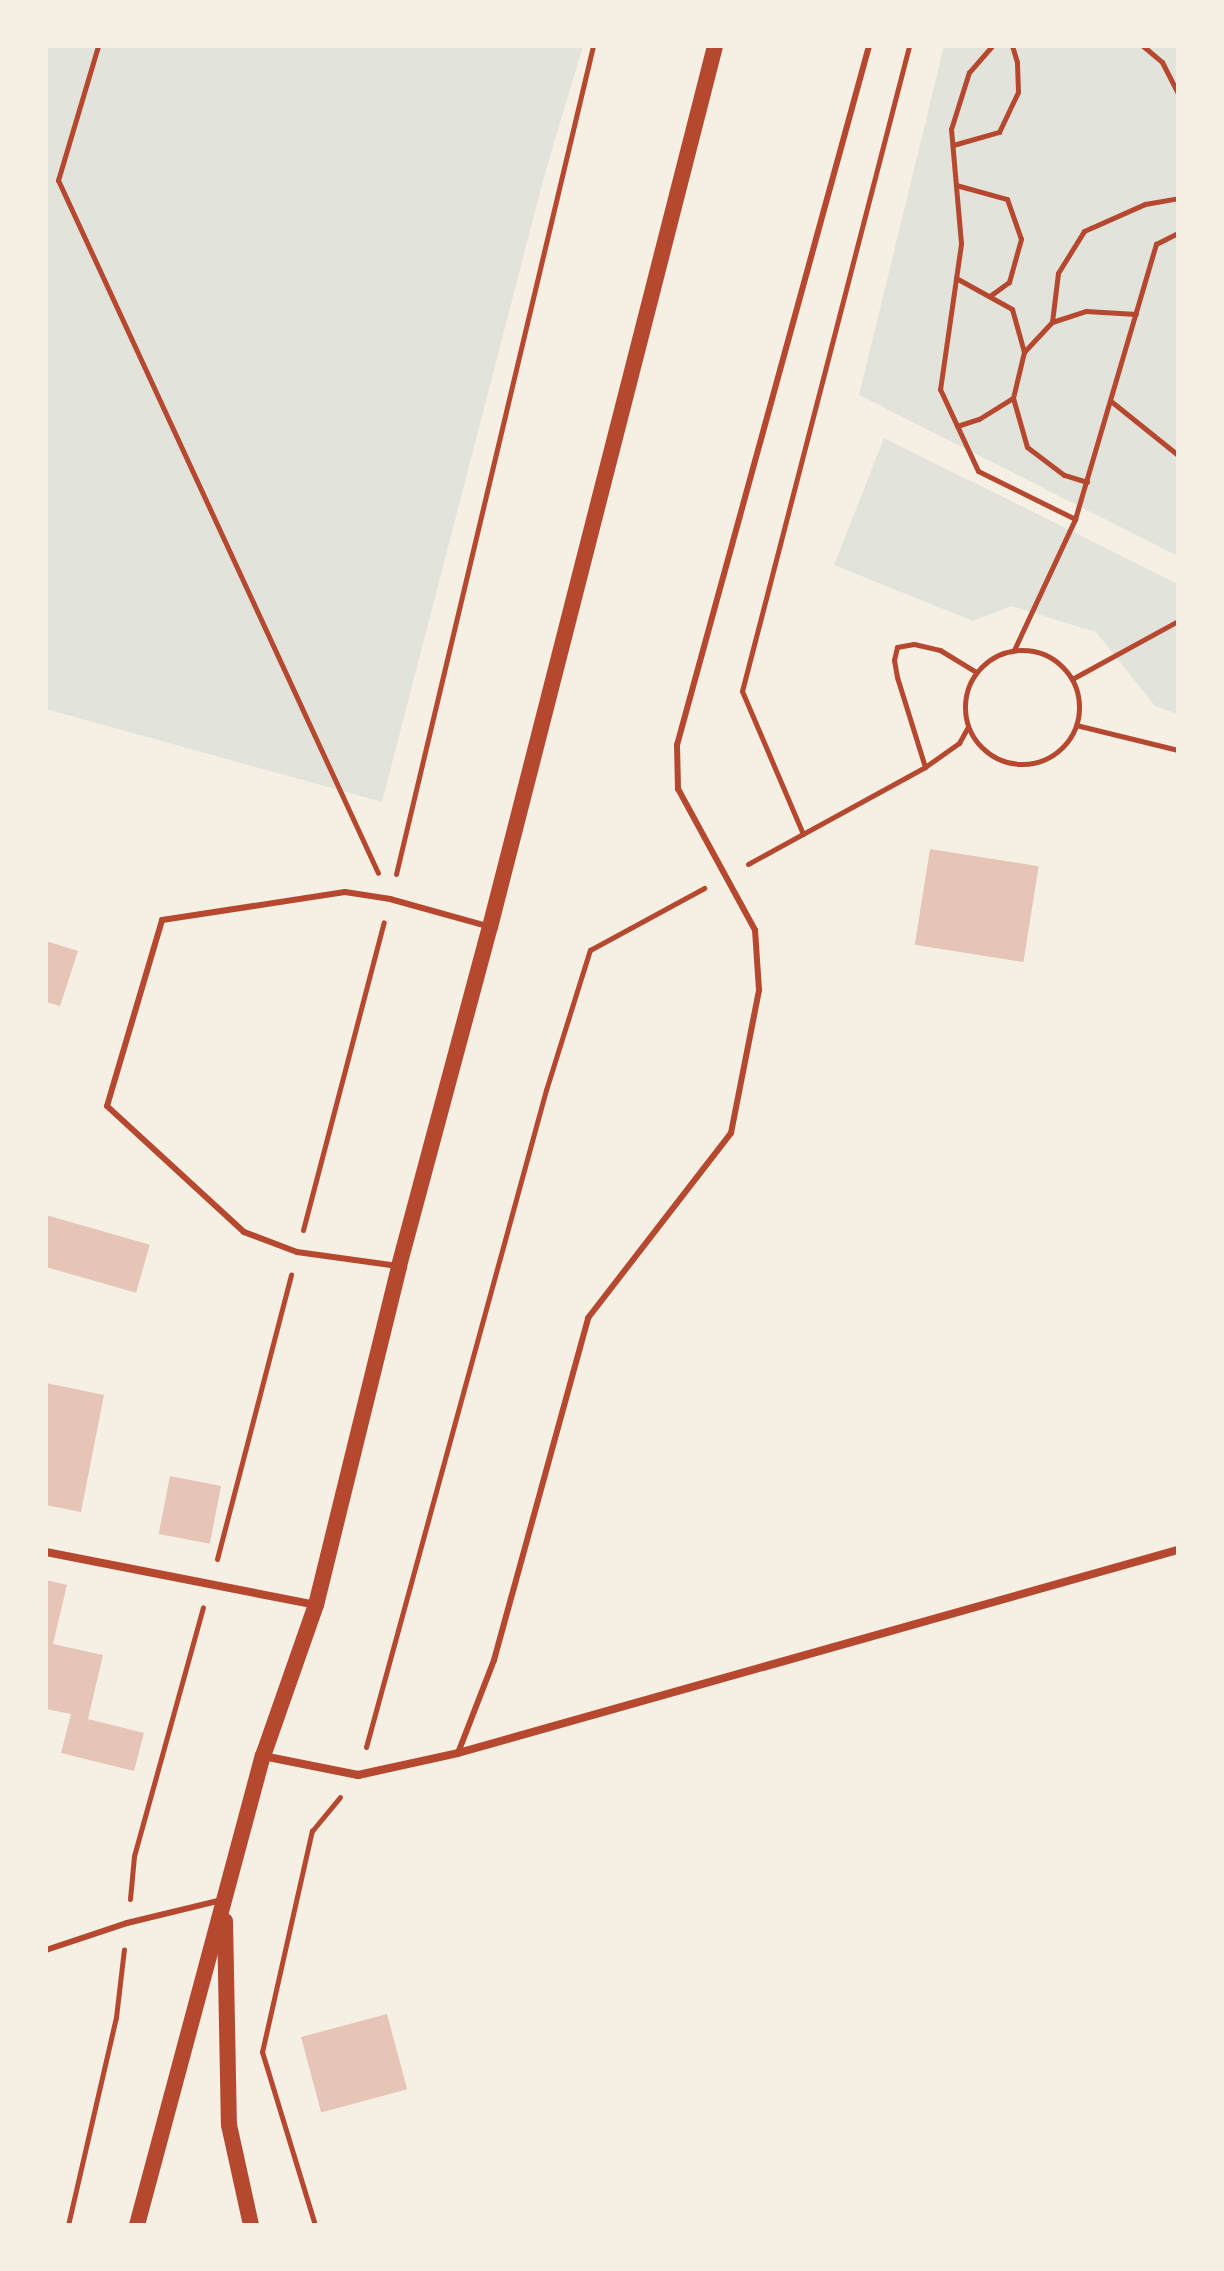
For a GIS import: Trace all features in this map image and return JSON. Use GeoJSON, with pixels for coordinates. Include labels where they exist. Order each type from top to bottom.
{"type":"FeatureCollection","features":[{"type":"Feature","properties":{"kind":"main road"},"geometry":{"type":"LineString","coordinates":[[137,2225],[149,2169],[263,1756],[316,1605],[399,1266],[490,927],[715,46]]}},
{"type":"Feature","properties":{"kind":"main road"},"geometry":{"type":"LineString","coordinates":[[225,1899],[229,2125],[251,2225]]}},
{"type":"Feature","properties":{"kind":"street"},"geometry":{"type":"LineString","coordinates":[[263,1756],[358,1775],[458,1753],[1178,1550]]}},
{"type":"Feature","properties":{"kind":"street"},"geometry":{"type":"LineString","coordinates":[[46,1552],[316,1605]]}},
{"type":"Feature","properties":{"kind":"lane"},"geometry":{"type":"LineString","coordinates":[[458,1753],[494,1660],[588,1318],[731,1133],[759,990],[755,930],[678,789],[677,745],[869,46]]}},
{"type":"Feature","properties":{"kind":"lane"},"geometry":{"type":"LineString","coordinates":[[399,1266],[297,1252],[244,1232],[107,1106],[162,920],[345,892],[390,899],[490,927]]}},
{"type":"Feature","properties":{"kind":"lane"},"geometry":{"type":"LineString","coordinates":[[46,1950],[127,1923],[225,1899]]}},
{"type":"Feature","properties":{"kind":"path"},"geometry":{"type":"LineString","coordinates":[[98,46],[58,180],[390,899]]}},
{"type":"Feature","properties":{"kind":"path"},"geometry":{"type":"LineString","coordinates":[[68,2225],[116,2017],[134,1856],[210,1584],[390,899],[593,46]]}},
{"type":"Feature","properties":{"kind":"path"},"geometry":{"type":"LineString","coordinates":[[803,834],[742,691],[909,46]]}},
{"type":"Feature","properties":{"kind":"path"},"geometry":{"type":"LineString","coordinates":[[992,46],[969,72],[951,129],[961,244],[940,389],[978,471],[1075,519]]}},
{"type":"Feature","properties":{"kind":"path"},"geometry":{"type":"LineString","coordinates":[[953,145],[999,132],[1018,92],[1017,62],[1012,46]]}},
{"type":"Feature","properties":{"kind":"path"},"geometry":{"type":"LineString","coordinates":[[1143,46],[1162,62],[1178,94]]}},
{"type":"Feature","properties":{"kind":"path"},"geometry":{"type":"LineString","coordinates":[[956,185],[1007,199],[1021,239],[1009,282],[990,296]]}},
{"type":"Feature","properties":{"kind":"path"},"geometry":{"type":"LineString","coordinates":[[1052,322],[1058,273],[1084,231],[1145,204],[1178,198]]}},
{"type":"Feature","properties":{"kind":"path"},"geometry":{"type":"LineString","coordinates":[[1014,650],[1075,519],[1112,402],[1156,244],[1178,233]]}},
{"type":"Feature","properties":{"kind":"path"},"geometry":{"type":"LineString","coordinates":[[956,278],[1012,309],[1024,352],[1013,398],[1027,447],[1064,475],[1087,482]]}},
{"type":"Feature","properties":{"kind":"path"},"geometry":{"type":"LineString","coordinates":[[1024,352],[1052,322],[1086,311],[1136,314]]}},
{"type":"Feature","properties":{"kind":"path"},"geometry":{"type":"LineString","coordinates":[[957,426],[979,419],[1013,398]]}},
{"type":"Feature","properties":{"kind":"path"},"geometry":{"type":"LineString","coordinates":[[1112,402],[1178,455]]}},
{"type":"Feature","properties":{"kind":"path"},"geometry":{"type":"LineString","coordinates":[[1072,679],[1178,621]]}},
{"type":"Feature","properties":{"kind":"path"},"geometry":{"type":"LineString","coordinates":[[925,767],[897,677],[894,660],[897,647],[914,644],[940,650],[976,673]]}},
{"type":"Feature","properties":{"kind":"path"},"geometry":{"type":"LineString","coordinates":[[1014,650],[1048,655],[1072,679],[1078,693],[1076,725],[1068,741],[1056,753],[1022,764],[990,754],[968,727],[965,708],[968,689],[976,673],[1000,654],[1014,650]]}},
{"type":"Feature","properties":{"kind":"path"},"geometry":{"type":"LineString","coordinates":[[1076,725],[1178,750]]}},
{"type":"Feature","properties":{"kind":"path"},"geometry":{"type":"LineString","coordinates":[[315,2225],[262,2052],[312,1831],[358,1775],[546,1090],[590,950],[925,767],[959,743],[968,727]]}},
{"type":"Feature","properties":{"kind":"shaded area"},"geometry":{"type":"Polygon","coordinates":[[[46,46],[583,46],[544,177],[382,802],[46,709],[46,46]]]}},
{"type":"Feature","properties":{"kind":"shaded area"},"geometry":{"type":"Polygon","coordinates":[[[944,46],[1178,46],[1178,556],[859,395],[944,46]]]}},
{"type":"Feature","properties":{"kind":"shaded area"},"geometry":{"type":"Polygon","coordinates":[[[884,438],[1178,584],[1178,714],[1155,706],[1096,632],[1011,606],[973,621],[834,565],[884,438]]]}},
{"type":"Feature","properties":{"kind":"building"},"geometry":{"type":"Polygon","coordinates":[[[930,849],[1039,866],[1023,962],[915,945],[930,849]]]}},
{"type":"Feature","properties":{"kind":"building"},"geometry":{"type":"Polygon","coordinates":[[[46,941],[78,951],[60,1006],[46,1002],[46,941]]]}},
{"type":"Feature","properties":{"kind":"building"},"geometry":{"type":"Polygon","coordinates":[[[46,1215],[150,1245],[136,1293],[46,1267],[46,1215]]]}},
{"type":"Feature","properties":{"kind":"building"},"geometry":{"type":"Polygon","coordinates":[[[46,1383],[104,1395],[81,1512],[46,1505],[46,1383]]]}},
{"type":"Feature","properties":{"kind":"building"},"geometry":{"type":"Polygon","coordinates":[[[170,1476],[221,1486],[210,1544],[159,1534],[170,1476]]]}},
{"type":"Feature","properties":{"kind":"building"},"geometry":{"type":"Polygon","coordinates":[[[46,1580],[67,1585],[53,1644],[103,1655],[88,1719],[144,1733],[134,1771],[61,1753],[71,1714],[46,1709],[46,1580]]]}},
{"type":"Feature","properties":{"kind":"building"},"geometry":{"type":"Polygon","coordinates":[[[387,2014],[407,2089],[321,2112],[301,2037],[387,2014]]]}}]}
